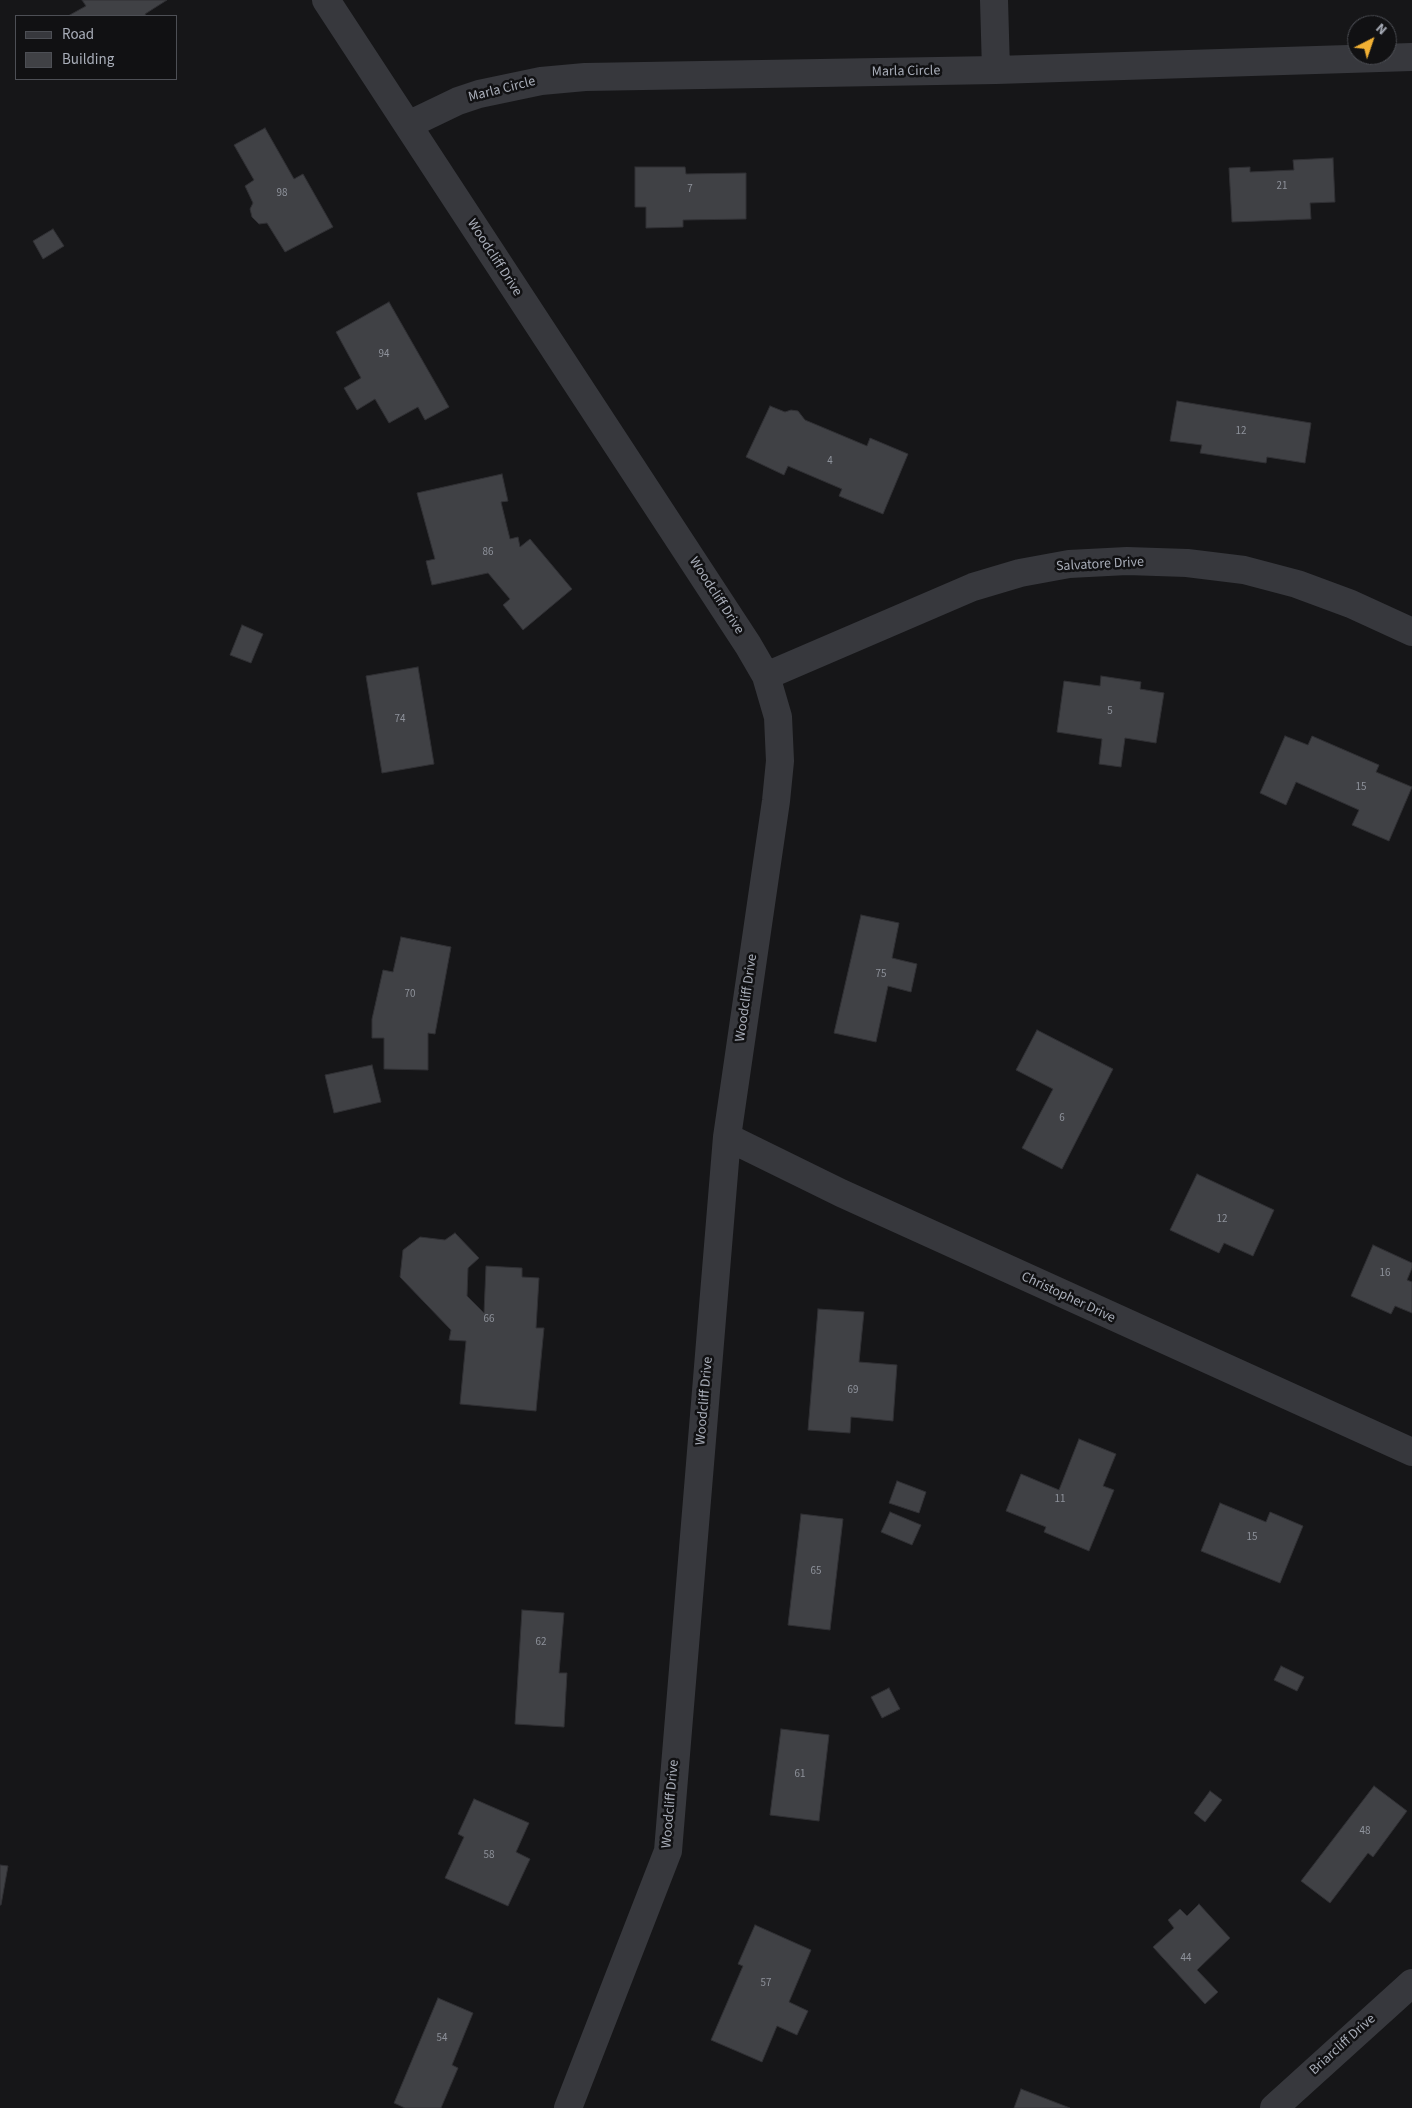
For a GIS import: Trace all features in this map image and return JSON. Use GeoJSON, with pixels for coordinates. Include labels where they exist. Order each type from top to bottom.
{"type":"FeatureCollection","features":[{"type":"Feature","properties":{"kind":"street","name":"Woodcliff Drive"},"geometry":{"type":"LineString","coordinates":[[326,0],[748,645],[766,676],[778,717],[780,761],[776,801],[727,1137],[668,1851],[568,2108]]}},
{"type":"Feature","properties":{"kind":"street"},"geometry":{"type":"LineString","coordinates":[[994,0],[996,70]]}},
{"type":"Feature","properties":{"kind":"street","name":"Marla Circle"},"geometry":{"type":"LineString","coordinates":[[408,125],[458,101],[479,94],[541,81],[585,77],[996,70],[1412,57]]}},
{"type":"Feature","properties":{"kind":"street","name":"Salvatore Drive"},"geometry":{"type":"LineString","coordinates":[[766,676],[973,587],[1020,573],[1069,564],[1127,561],[1187,563],[1244,570],[1297,584],[1350,604],[1412,632]]}},
{"type":"Feature","properties":{"kind":"street","name":"Christopher Drive"},"geometry":{"type":"LineString","coordinates":[[727,1137],[868,1206],[1412,1452]]}},
{"type":"Feature","properties":{"kind":"street","name":"Briarcliff Drive"},"geometry":{"type":"LineString","coordinates":[[1274,2108],[1412,1983]]}},
{"type":"Feature","properties":{"kind":"building"},"geometry":{"type":"Polygon","coordinates":[[[82,0],[167,0],[146,15],[70,15],[86,6],[82,0]]]}},
{"type":"Feature","properties":{"kind":"building"},"geometry":{"type":"Polygon","coordinates":[[[265,128],[294,179],[303,174],[333,227],[285,252],[267,223],[259,224],[252,217],[250,209],[253,203],[245,186],[254,180],[234,145],[265,128]]]}},
{"type":"Feature","properties":{"kind":"building"},"geometry":{"type":"Polygon","coordinates":[[[1333,158],[1335,202],[1310,203],[1311,219],[1232,222],[1229,168],[1250,167],[1250,172],[1294,170],[1293,160],[1333,158]]]}},
{"type":"Feature","properties":{"kind":"building"},"geometry":{"type":"Polygon","coordinates":[[[635,167],[685,167],[686,174],[746,173],[746,219],[683,220],[683,227],[646,228],[646,207],[635,207],[635,167]]]}},
{"type":"Feature","properties":{"kind":"building"},"geometry":{"type":"Polygon","coordinates":[[[53,229],[64,246],[43,259],[33,241],[53,229]]]}},
{"type":"Feature","properties":{"kind":"building"},"geometry":{"type":"Polygon","coordinates":[[[389,302],[449,407],[425,420],[418,407],[389,423],[375,399],[357,410],[344,388],[361,378],[336,332],[389,302]]]}},
{"type":"Feature","properties":{"kind":"building"},"geometry":{"type":"Polygon","coordinates":[[[1177,401],[1311,423],[1305,463],[1267,457],[1266,463],[1200,453],[1202,445],[1170,441],[1177,401]]]}},
{"type":"Feature","properties":{"kind":"building"},"geometry":{"type":"Polygon","coordinates":[[[770,406],[785,412],[791,410],[798,411],[805,420],[867,446],[870,438],[908,454],[883,514],[839,496],[842,489],[788,466],[784,475],[746,457],[770,406]]]}},
{"type":"Feature","properties":{"kind":"building"},"geometry":{"type":"Polygon","coordinates":[[[502,474],[508,501],[501,502],[510,539],[518,537],[520,547],[530,539],[572,589],[523,630],[503,605],[510,599],[488,573],[432,585],[426,561],[435,559],[417,493],[502,474]]]}},
{"type":"Feature","properties":{"kind":"building"},"geometry":{"type":"Polygon","coordinates":[[[242,625],[263,634],[251,663],[230,655],[242,625]]]}},
{"type":"Feature","properties":{"kind":"building"},"geometry":{"type":"Polygon","coordinates":[[[418,667],[434,764],[382,773],[366,676],[418,667]]]}},
{"type":"Feature","properties":{"kind":"building"},"geometry":{"type":"Polygon","coordinates":[[[1101,676],[1141,682],[1140,689],[1164,693],[1156,743],[1125,738],[1121,767],[1099,764],[1102,739],[1057,732],[1064,681],[1100,686],[1101,676]]]}},
{"type":"Feature","properties":{"kind":"building"},"geometry":{"type":"Polygon","coordinates":[[[1285,736],[1308,745],[1312,736],[1379,765],[1376,772],[1412,787],[1389,841],[1352,825],[1359,810],[1296,782],[1286,805],[1260,793],[1285,736]]]}},
{"type":"Feature","properties":{"kind":"building"},"geometry":{"type":"Polygon","coordinates":[[[861,915],[899,923],[892,958],[917,964],[911,992],[888,986],[876,1042],[834,1033],[861,915]]]}},
{"type":"Feature","properties":{"kind":"building"},"geometry":{"type":"Polygon","coordinates":[[[401,937],[451,947],[435,1034],[428,1033],[428,1070],[384,1069],[384,1038],[372,1038],[372,1019],[383,970],[393,972],[401,937]]]}},
{"type":"Feature","properties":{"kind":"building"},"geometry":{"type":"Polygon","coordinates":[[[1037,1030],[1113,1069],[1062,1169],[1022,1148],[1053,1089],[1016,1070],[1037,1030]]]}},
{"type":"Feature","properties":{"kind":"building"},"geometry":{"type":"Polygon","coordinates":[[[372,1065],[381,1102],[334,1113],[325,1075],[372,1065]]]}},
{"type":"Feature","properties":{"kind":"building"},"geometry":{"type":"Polygon","coordinates":[[[1197,1174],[1274,1210],[1253,1256],[1224,1243],[1219,1253],[1170,1230],[1197,1174]]]}},
{"type":"Feature","properties":{"kind":"building"},"geometry":{"type":"Polygon","coordinates":[[[455,1233],[479,1258],[468,1268],[467,1296],[484,1313],[486,1266],[522,1268],[522,1277],[539,1278],[536,1328],[544,1328],[536,1411],[460,1404],[466,1341],[449,1340],[451,1330],[400,1277],[403,1250],[420,1237],[445,1240],[455,1233]]]}},
{"type":"Feature","properties":{"kind":"building"},"geometry":{"type":"Polygon","coordinates":[[[1373,1245],[1412,1263],[1407,1280],[1412,1282],[1412,1313],[1395,1306],[1391,1314],[1351,1296],[1373,1245]]]}},
{"type":"Feature","properties":{"kind":"building"},"geometry":{"type":"Polygon","coordinates":[[[818,1309],[864,1312],[859,1362],[897,1365],[893,1421],[851,1417],[850,1433],[808,1430],[818,1309]]]}},
{"type":"Feature","properties":{"kind":"building"},"geometry":{"type":"Polygon","coordinates":[[[1079,1439],[1116,1454],[1103,1486],[1114,1490],[1089,1551],[1044,1532],[1046,1527],[1006,1511],[1021,1474],[1059,1490],[1079,1439]]]}},
{"type":"Feature","properties":{"kind":"building"},"geometry":{"type":"Polygon","coordinates":[[[897,1481],[926,1492],[919,1513],[889,1503],[897,1481]]]}},
{"type":"Feature","properties":{"kind":"building"},"geometry":{"type":"Polygon","coordinates":[[[1220,1503],[1266,1522],[1270,1512],[1303,1526],[1280,1583],[1201,1551],[1220,1503]]]}},
{"type":"Feature","properties":{"kind":"building"},"geometry":{"type":"Polygon","coordinates":[[[890,1512],[921,1525],[912,1545],[881,1532],[890,1512]]]}},
{"type":"Feature","properties":{"kind":"building"},"geometry":{"type":"Polygon","coordinates":[[[801,1514],[843,1519],[830,1630],[788,1625],[801,1514]]]}},
{"type":"Feature","properties":{"kind":"building"},"geometry":{"type":"Polygon","coordinates":[[[522,1610],[564,1613],[559,1673],[567,1673],[564,1727],[515,1724],[522,1610]]]}},
{"type":"Feature","properties":{"kind":"building"},"geometry":{"type":"Polygon","coordinates":[[[1281,1666],[1304,1677],[1297,1691],[1274,1680],[1281,1666]]]}},
{"type":"Feature","properties":{"kind":"building"},"geometry":{"type":"Polygon","coordinates":[[[889,1688],[900,1709],[882,1718],[871,1697],[889,1688]]]}},
{"type":"Feature","properties":{"kind":"building"},"geometry":{"type":"Polygon","coordinates":[[[781,1729],[829,1735],[819,1821],[770,1815],[781,1729]]]}},
{"type":"Feature","properties":{"kind":"building"},"geometry":{"type":"Polygon","coordinates":[[[1374,1786],[1407,1811],[1373,1857],[1368,1853],[1330,1903],[1301,1881],[1374,1786]]]}},
{"type":"Feature","properties":{"kind":"building"},"geometry":{"type":"Polygon","coordinates":[[[1210,1791],[1222,1800],[1205,1822],[1194,1813],[1210,1791]]]}},
{"type":"Feature","properties":{"kind":"building"},"geometry":{"type":"Polygon","coordinates":[[[474,1799],[529,1823],[516,1852],[530,1859],[508,1906],[445,1878],[464,1837],[458,1834],[474,1799]]]}},
{"type":"Feature","properties":{"kind":"building"},"geometry":{"type":"Polygon","coordinates":[[[0,1865],[8,1866],[1,1905],[0,1905],[0,1865]]]}},
{"type":"Feature","properties":{"kind":"building"},"geometry":{"type":"Polygon","coordinates":[[[1199,1904],[1230,1938],[1197,1970],[1218,1992],[1205,2004],[1153,1947],[1174,1928],[1168,1920],[1180,1909],[1187,1916],[1199,1904]]]}},
{"type":"Feature","properties":{"kind":"building"},"geometry":{"type":"Polygon","coordinates":[[[755,1925],[811,1950],[789,2002],[808,2011],[797,2035],[777,2026],[762,2062],[711,2040],[743,1966],[738,1964],[755,1925]]]}},
{"type":"Feature","properties":{"kind":"building"},"geometry":{"type":"Polygon","coordinates":[[[438,1998],[473,2013],[452,2065],[458,2068],[441,2108],[405,2108],[394,2103],[438,1998]]]}},
{"type":"Feature","properties":{"kind":"building"},"geometry":{"type":"Polygon","coordinates":[[[1021,2089],[1070,2108],[1014,2108],[1021,2089]]]}}]}
